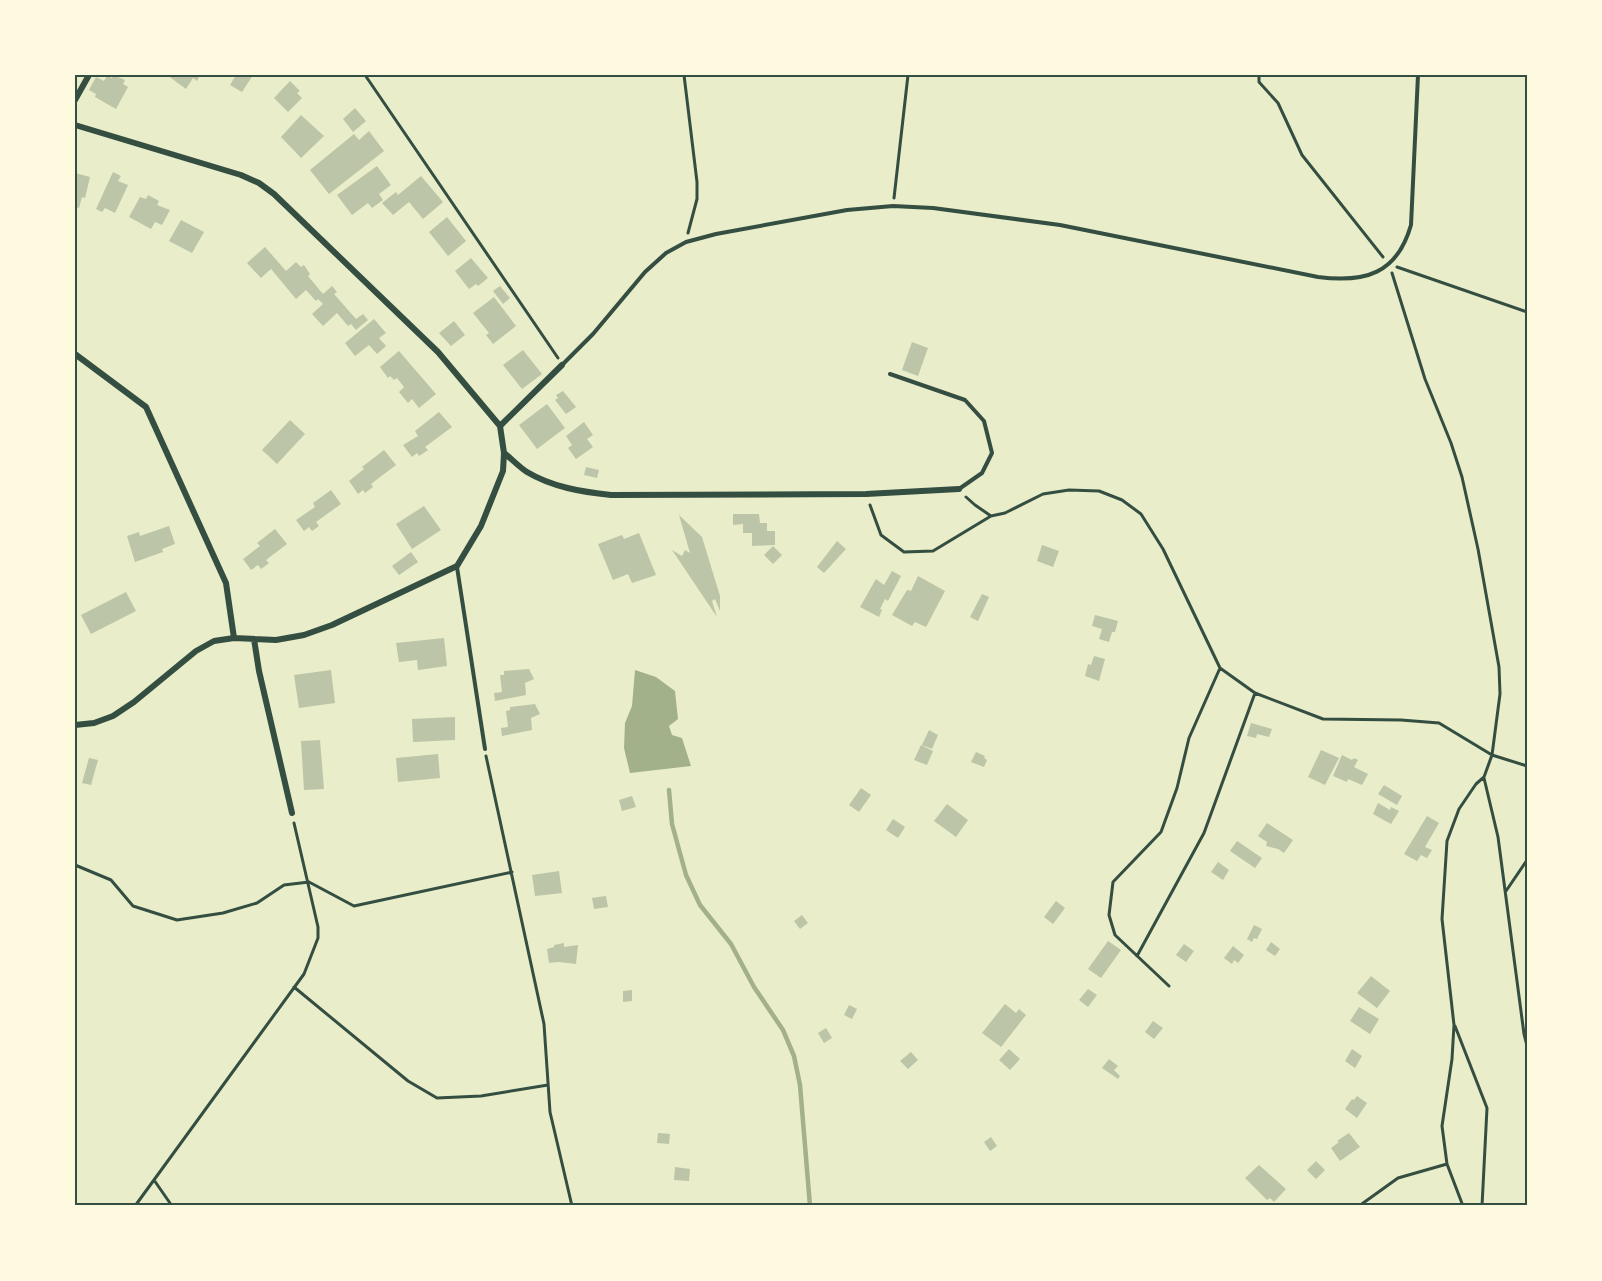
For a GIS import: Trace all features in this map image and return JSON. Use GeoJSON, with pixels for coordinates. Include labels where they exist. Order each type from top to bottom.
{"type":"FeatureCollection","features":[{"type":"Feature","properties":{"kind":"street"},"geometry":{"type":"LineString","coordinates":[[75,100],[88,75]]}},
{"type":"Feature","properties":{"kind":"street"},"geometry":{"type":"LineString","coordinates":[[75,125],[242,175],[259,183],[301,219],[438,352],[500,426],[504,453],[503,471],[481,526],[457,566],[332,626],[288,639],[234,638],[214,641],[196,651],[134,702],[113,716],[94,723],[75,725]]}},
{"type":"Feature","properties":{"kind":"street"},"geometry":{"type":"LineString","coordinates":[[75,354],[146,407],[226,583],[234,638]]}},
{"type":"Feature","properties":{"kind":"street"},"geometry":{"type":"LineString","coordinates":[[500,426],[562,364]]}},
{"type":"Feature","properties":{"kind":"street"},"geometry":{"type":"LineString","coordinates":[[504,453],[527,472],[552,483],[584,492],[602,494],[866,495],[959,489]]}},
{"type":"Feature","properties":{"kind":"street"},"geometry":{"type":"LineString","coordinates":[[254,639],[259,671],[292,813]]}},
{"type":"Feature","properties":{"kind":"lane"},"geometry":{"type":"LineString","coordinates":[[562,364],[593,334],[645,272],[666,253],[686,243],[767,224],[847,210],[893,206],[933,208],[1060,225],[1285,271],[1341,280],[1359,278],[1389,265],[1400,253],[1411,225],[1418,75]]}},
{"type":"Feature","properties":{"kind":"lane"},"geometry":{"type":"LineString","coordinates":[[890,374],[964,400],[984,421],[992,453],[982,473],[959,489]]}},
{"type":"Feature","properties":{"kind":"lane"},"geometry":{"type":"LineString","coordinates":[[457,566],[485,748]]}},
{"type":"Feature","properties":{"kind":"path"},"geometry":{"type":"LineString","coordinates":[[365,75],[562,364]]}},
{"type":"Feature","properties":{"kind":"path"},"geometry":{"type":"LineString","coordinates":[[684,75],[697,199],[686,243]]}},
{"type":"Feature","properties":{"kind":"path"},"geometry":{"type":"LineString","coordinates":[[893,206],[908,75]]}},
{"type":"Feature","properties":{"kind":"path"},"geometry":{"type":"LineString","coordinates":[[1259,75],[1259,82],[1278,103],[1302,155],[1389,265],[1425,379],[1462,477],[1478,549],[1499,667],[1500,693],[1492,755],[1484,777],[1476,784],[1459,809],[1447,841],[1442,919],[1454,1025],[1452,1059],[1442,1126],[1447,1164],[1462,1206]]}},
{"type":"Feature","properties":{"kind":"path"},"geometry":{"type":"LineString","coordinates":[[1389,265],[1527,312]]}},
{"type":"Feature","properties":{"kind":"path"},"geometry":{"type":"LineString","coordinates":[[959,489],[975,506],[992,516]]}},
{"type":"Feature","properties":{"kind":"path"},"geometry":{"type":"LineString","coordinates":[[866,495],[880,535],[904,552],[933,550],[992,516],[1005,513],[1043,495],[1069,490],[1099,491],[1122,500],[1141,514],[1163,549],[1220,668],[1255,693],[1323,719],[1439,723],[1492,755],[1527,766]]}},
{"type":"Feature","properties":{"kind":"path"},"geometry":{"type":"LineString","coordinates":[[1169,986],[1115,934],[1109,915],[1113,882],[1161,832],[1177,788],[1189,738],[1220,668]]}},
{"type":"Feature","properties":{"kind":"path"},"geometry":{"type":"LineString","coordinates":[[1137,957],[1204,833],[1255,693]]}},
{"type":"Feature","properties":{"kind":"path"},"geometry":{"type":"LineString","coordinates":[[485,748],[544,1024],[550,1112],[572,1206]]}},
{"type":"Feature","properties":{"kind":"path"},"geometry":{"type":"LineString","coordinates":[[1484,777],[1498,837],[1527,1046]]}},
{"type":"Feature","properties":{"kind":"path"},"geometry":{"type":"LineString","coordinates":[[135,1206],[304,974],[318,938],[309,882],[292,813]]}},
{"type":"Feature","properties":{"kind":"path"},"geometry":{"type":"LineString","coordinates":[[1506,891],[1527,860]]}},
{"type":"Feature","properties":{"kind":"path"},"geometry":{"type":"LineString","coordinates":[[75,865],[111,880],[133,906],[177,920],[223,913],[257,903],[284,885],[309,882],[354,906],[512,872]]}},
{"type":"Feature","properties":{"kind":"path"},"geometry":{"type":"LineString","coordinates":[[294,987],[408,1081],[437,1098],[481,1096],[549,1085]]}},
{"type":"Feature","properties":{"kind":"path"},"geometry":{"type":"LineString","coordinates":[[1454,1025],[1487,1108],[1482,1206]]}},
{"type":"Feature","properties":{"kind":"path"},"geometry":{"type":"LineString","coordinates":[[1359,1206],[1398,1178],[1447,1164]]}},
{"type":"Feature","properties":{"kind":"path"},"geometry":{"type":"LineString","coordinates":[[154,1180],[172,1206]]}},
{"type":"Feature","properties":{"kind":"shaded area"},"geometry":{"type":"Polygon","coordinates":[[[635,670],[656,677],[675,691],[678,719],[669,726],[672,735],[682,738],[691,766],[630,773],[624,748],[625,723],[632,706],[635,670]]]}},
{"type":"Feature","properties":{"kind":"building"},"geometry":{"type":"Polygon","coordinates":[[[113,75],[125,80],[123,84],[128,87],[116,109],[95,97],[96,94],[89,90],[96,77],[104,81],[107,76],[112,78],[113,75]]]}},
{"type":"Feature","properties":{"kind":"building"},"geometry":{"type":"Polygon","coordinates":[[[167,75],[200,75],[197,81],[193,78],[186,89],[167,75]]]}},
{"type":"Feature","properties":{"kind":"building"},"geometry":{"type":"Polygon","coordinates":[[[236,75],[253,75],[242,92],[230,85],[236,75]]]}},
{"type":"Feature","properties":{"kind":"building"},"geometry":{"type":"Polygon","coordinates":[[[290,81],[300,91],[297,93],[302,98],[288,112],[274,98],[290,81]]]}},
{"type":"Feature","properties":{"kind":"building"},"geometry":{"type":"Polygon","coordinates":[[[355,108],[366,121],[353,132],[343,119],[355,108]]]}},
{"type":"Feature","properties":{"kind":"building"},"geometry":{"type":"Polygon","coordinates":[[[301,115],[324,136],[301,158],[281,137],[301,115]]]}},
{"type":"Feature","properties":{"kind":"building"},"geometry":{"type":"Polygon","coordinates":[[[369,131],[384,151],[329,194],[310,170],[354,134],[359,140],[369,131]]]}},
{"type":"Feature","properties":{"kind":"building"},"geometry":{"type":"Polygon","coordinates":[[[377,166],[391,185],[379,194],[383,200],[372,208],[368,203],[352,215],[337,195],[377,166]]]}},
{"type":"Feature","properties":{"kind":"building"},"geometry":{"type":"Polygon","coordinates":[[[113,172],[121,176],[118,181],[128,185],[115,213],[105,208],[102,212],[96,209],[113,172]]]}},
{"type":"Feature","properties":{"kind":"building"},"geometry":{"type":"Polygon","coordinates":[[[75,173],[90,177],[85,198],[82,197],[79,208],[75,207],[75,173]]]}},
{"type":"Feature","properties":{"kind":"building"},"geometry":{"type":"Polygon","coordinates":[[[421,176],[443,202],[423,219],[409,202],[393,215],[382,203],[396,192],[398,195],[421,176]]]}},
{"type":"Feature","properties":{"kind":"building"},"geometry":{"type":"Polygon","coordinates":[[[148,195],[159,201],[157,205],[170,210],[162,225],[155,222],[151,229],[129,217],[140,197],[146,199],[148,195]]]}},
{"type":"Feature","properties":{"kind":"building"},"geometry":{"type":"Polygon","coordinates":[[[447,217],[466,241],[448,256],[429,232],[447,217]]]}},
{"type":"Feature","properties":{"kind":"building"},"geometry":{"type":"Polygon","coordinates":[[[181,220],[204,232],[192,253],[169,241],[181,220]]]}},
{"type":"Feature","properties":{"kind":"building"},"geometry":{"type":"Polygon","coordinates":[[[265,247],[286,271],[296,262],[301,267],[304,265],[310,274],[308,276],[323,294],[332,286],[337,292],[334,294],[356,319],[363,314],[368,320],[356,330],[351,324],[348,326],[337,313],[323,326],[312,314],[323,304],[318,299],[316,301],[306,290],[296,299],[271,269],[261,278],[247,263],[265,247]]]}},
{"type":"Feature","properties":{"kind":"building"},"geometry":{"type":"Polygon","coordinates":[[[471,258],[488,278],[478,286],[476,284],[469,289],[455,271],[471,258]]]}},
{"type":"Feature","properties":{"kind":"building"},"geometry":{"type":"Polygon","coordinates":[[[500,286],[510,298],[503,304],[493,291],[500,286]]]}},
{"type":"Feature","properties":{"kind":"building"},"geometry":{"type":"Polygon","coordinates":[[[494,297],[516,326],[493,344],[486,335],[489,333],[473,313],[494,297]]]}},
{"type":"Feature","properties":{"kind":"building"},"geometry":{"type":"Polygon","coordinates":[[[374,319],[386,333],[379,338],[386,346],[377,354],[369,345],[355,356],[345,343],[374,319]]]}},
{"type":"Feature","properties":{"kind":"building"},"geometry":{"type":"Polygon","coordinates":[[[454,321],[465,335],[451,346],[439,333],[454,321]]]}},
{"type":"Feature","properties":{"kind":"building"},"geometry":{"type":"Polygon","coordinates":[[[912,342],[928,348],[918,376],[902,370],[912,342]]]}},
{"type":"Feature","properties":{"kind":"building"},"geometry":{"type":"Polygon","coordinates":[[[523,350],[542,374],[522,389],[503,365],[523,350]]]}},
{"type":"Feature","properties":{"kind":"building"},"geometry":{"type":"Polygon","coordinates":[[[399,351],[436,394],[419,408],[412,399],[408,403],[399,392],[404,387],[397,378],[394,380],[390,376],[388,378],[380,367],[399,351]]]}},
{"type":"Feature","properties":{"kind":"building"},"geometry":{"type":"Polygon","coordinates":[[[563,391],[576,407],[566,414],[555,400],[558,398],[556,395],[563,391]]]}},
{"type":"Feature","properties":{"kind":"building"},"geometry":{"type":"Polygon","coordinates":[[[547,404],[565,428],[537,449],[519,425],[547,404]]]}},
{"type":"Feature","properties":{"kind":"building"},"geometry":{"type":"Polygon","coordinates":[[[439,412],[452,427],[425,447],[428,450],[419,456],[417,453],[412,457],[403,445],[418,436],[415,431],[439,412]]]}},
{"type":"Feature","properties":{"kind":"building"},"geometry":{"type":"Polygon","coordinates":[[[290,420],[305,434],[277,464],[262,450],[290,420]]]}},
{"type":"Feature","properties":{"kind":"building"},"geometry":{"type":"Polygon","coordinates":[[[584,422],[593,435],[587,439],[593,447],[576,459],[568,448],[572,445],[566,436],[584,422]]]}},
{"type":"Feature","properties":{"kind":"building"},"geometry":{"type":"Polygon","coordinates":[[[384,450],[396,465],[371,484],[373,487],[365,493],[363,490],[358,494],[349,481],[364,469],[362,467],[384,450]]]}},
{"type":"Feature","properties":{"kind":"building"},"geometry":{"type":"Polygon","coordinates":[[[586,467],[599,470],[597,478],[584,475],[586,467]]]}},
{"type":"Feature","properties":{"kind":"building"},"geometry":{"type":"Polygon","coordinates":[[[331,490],[341,504],[316,522],[319,526],[312,531],[309,527],[304,531],[296,520],[315,507],[313,503],[331,490]]]}},
{"type":"Feature","properties":{"kind":"building"},"geometry":{"type":"Polygon","coordinates":[[[424,506],[441,530],[412,549],[396,524],[424,506]]]}},
{"type":"Feature","properties":{"kind":"building"},"geometry":{"type":"Polygon","coordinates":[[[733,514],[759,514],[760,523],[767,523],[767,531],[775,531],[775,545],[752,546],[752,533],[743,533],[743,524],[733,525],[733,514]]]}},
{"type":"Feature","properties":{"kind":"building"},"geometry":{"type":"Polygon","coordinates":[[[679,515],[702,537],[720,596],[720,611],[715,599],[712,601],[717,617],[672,550],[682,556],[685,550],[690,553],[679,515]]]}},
{"type":"Feature","properties":{"kind":"building"},"geometry":{"type":"Polygon","coordinates":[[[169,526],[175,544],[162,549],[163,552],[135,562],[127,536],[139,532],[140,536],[169,526]]]}},
{"type":"Feature","properties":{"kind":"building"},"geometry":{"type":"Polygon","coordinates":[[[275,529],[287,544],[266,560],[269,563],[261,569],[258,565],[251,570],[243,559],[260,546],[257,543],[275,529]]]}},
{"type":"Feature","properties":{"kind":"building"},"geometry":{"type":"Polygon","coordinates":[[[639,533],[656,575],[632,583],[628,574],[613,580],[598,544],[622,535],[624,539],[639,533]]]}},
{"type":"Feature","properties":{"kind":"building"},"geometry":{"type":"Polygon","coordinates":[[[837,541],[846,549],[824,573],[817,567],[837,541]]]}},
{"type":"Feature","properties":{"kind":"building"},"geometry":{"type":"Polygon","coordinates":[[[1042,545],[1059,551],[1053,567],[1037,561],[1042,545]]]}},
{"type":"Feature","properties":{"kind":"building"},"geometry":{"type":"Polygon","coordinates":[[[773,546],[782,555],[773,564],[764,555],[773,546]]]}},
{"type":"Feature","properties":{"kind":"building"},"geometry":{"type":"Polygon","coordinates":[[[411,552],[418,562],[399,575],[392,566],[411,552]]]}},
{"type":"Feature","properties":{"kind":"building"},"geometry":{"type":"Polygon","coordinates":[[[892,571],[901,576],[888,601],[885,599],[879,617],[860,607],[876,579],[884,585],[892,571]]]}},
{"type":"Feature","properties":{"kind":"building"},"geometry":{"type":"Polygon","coordinates":[[[918,576],[945,591],[926,627],[915,622],[912,626],[892,615],[907,590],[911,591],[918,576]]]}},
{"type":"Feature","properties":{"kind":"building"},"geometry":{"type":"Polygon","coordinates":[[[126,592],[136,611],[91,634],[81,615],[126,592]]]}},
{"type":"Feature","properties":{"kind":"building"},"geometry":{"type":"Polygon","coordinates":[[[982,594],[989,597],[978,621],[970,617],[982,594]]]}},
{"type":"Feature","properties":{"kind":"building"},"geometry":{"type":"Polygon","coordinates":[[[1095,615],[1118,621],[1109,642],[1099,639],[1102,629],[1092,626],[1095,615]]]}},
{"type":"Feature","properties":{"kind":"building"},"geometry":{"type":"Polygon","coordinates":[[[444,638],[447,666],[418,670],[417,660],[399,662],[396,643],[444,638]]]}},
{"type":"Feature","properties":{"kind":"building"},"geometry":{"type":"Polygon","coordinates":[[[1094,656],[1105,659],[1099,681],[1085,676],[1088,664],[1091,665],[1094,656]]]}},
{"type":"Feature","properties":{"kind":"building"},"geometry":{"type":"Polygon","coordinates":[[[529,669],[534,679],[525,683],[526,695],[495,701],[494,693],[502,692],[500,675],[504,675],[504,671],[529,669]]]}},
{"type":"Feature","properties":{"kind":"building"},"geometry":{"type":"Polygon","coordinates":[[[331,670],[335,703],[299,708],[294,675],[331,670]]]}},
{"type":"Feature","properties":{"kind":"building"},"geometry":{"type":"Polygon","coordinates":[[[535,704],[540,714],[531,718],[532,730],[502,736],[501,728],[508,727],[506,711],[510,710],[510,707],[535,704]]]}},
{"type":"Feature","properties":{"kind":"building"},"geometry":{"type":"Polygon","coordinates":[[[455,717],[455,740],[413,742],[412,719],[455,717]]]}},
{"type":"Feature","properties":{"kind":"building"},"geometry":{"type":"Polygon","coordinates":[[[1251,723],[1272,729],[1269,737],[1257,734],[1256,738],[1247,736],[1251,723]]]}},
{"type":"Feature","properties":{"kind":"building"},"geometry":{"type":"Polygon","coordinates":[[[929,730],[938,735],[932,749],[922,745],[929,730]]]}},
{"type":"Feature","properties":{"kind":"building"},"geometry":{"type":"Polygon","coordinates":[[[320,740],[324,789],[304,790],[301,741],[320,740]]]}},
{"type":"Feature","properties":{"kind":"building"},"geometry":{"type":"Polygon","coordinates":[[[921,745],[933,751],[927,765],[914,760],[921,745]]]}},
{"type":"Feature","properties":{"kind":"building"},"geometry":{"type":"Polygon","coordinates":[[[1321,750],[1339,758],[1325,785],[1308,777],[1321,750]]]}},
{"type":"Feature","properties":{"kind":"building"},"geometry":{"type":"Polygon","coordinates":[[[976,752],[985,756],[987,760],[984,767],[971,762],[976,752]]]}},
{"type":"Feature","properties":{"kind":"building"},"geometry":{"type":"Polygon","coordinates":[[[438,754],[440,778],[398,782],[396,758],[438,754]]]}},
{"type":"Feature","properties":{"kind":"building"},"geometry":{"type":"Polygon","coordinates":[[[1342,755],[1358,760],[1354,767],[1368,774],[1362,785],[1333,776],[1342,755]]]}},
{"type":"Feature","properties":{"kind":"building"},"geometry":{"type":"Polygon","coordinates":[[[89,758],[98,760],[91,785],[82,783],[89,758]]]}},
{"type":"Feature","properties":{"kind":"building"},"geometry":{"type":"Polygon","coordinates":[[[1384,785],[1402,796],[1397,805],[1378,794],[1384,785]]]}},
{"type":"Feature","properties":{"kind":"building"},"geometry":{"type":"Polygon","coordinates":[[[861,788],[871,795],[859,812],[849,805],[861,788]]]}},
{"type":"Feature","properties":{"kind":"building"},"geometry":{"type":"Polygon","coordinates":[[[632,796],[636,807],[622,811],[619,800],[632,796]]]}},
{"type":"Feature","properties":{"kind":"building"},"geometry":{"type":"Polygon","coordinates":[[[1378,803],[1390,810],[1391,807],[1399,811],[1391,824],[1373,814],[1378,803]]]}},
{"type":"Feature","properties":{"kind":"building"},"geometry":{"type":"Polygon","coordinates":[[[947,804],[968,820],[956,837],[934,821],[947,804]]]}},
{"type":"Feature","properties":{"kind":"building"},"geometry":{"type":"Polygon","coordinates":[[[1427,816],[1439,823],[1425,847],[1432,850],[1427,858],[1421,855],[1417,861],[1404,854],[1427,816]]]}},
{"type":"Feature","properties":{"kind":"building"},"geometry":{"type":"Polygon","coordinates":[[[893,819],[905,827],[898,838],[886,830],[893,819]]]}},
{"type":"Feature","properties":{"kind":"building"},"geometry":{"type":"Polygon","coordinates":[[[1267,823],[1293,840],[1284,853],[1266,846],[1267,842],[1258,836],[1267,823]]]}},
{"type":"Feature","properties":{"kind":"building"},"geometry":{"type":"Polygon","coordinates":[[[1237,841],[1262,858],[1255,868],[1230,851],[1237,841]]]}},
{"type":"Feature","properties":{"kind":"building"},"geometry":{"type":"Polygon","coordinates":[[[1218,862],[1229,870],[1223,880],[1211,872],[1218,862]]]}},
{"type":"Feature","properties":{"kind":"building"},"geometry":{"type":"Polygon","coordinates":[[[559,871],[562,893],[535,896],[532,875],[559,871]]]}},
{"type":"Feature","properties":{"kind":"building"},"geometry":{"type":"Polygon","coordinates":[[[606,896],[608,907],[594,909],[592,898],[606,896]]]}},
{"type":"Feature","properties":{"kind":"building"},"geometry":{"type":"Polygon","coordinates":[[[1056,901],[1065,908],[1053,924],[1044,917],[1056,901]]]}},
{"type":"Feature","properties":{"kind":"building"},"geometry":{"type":"Polygon","coordinates":[[[802,915],[808,923],[800,929],[794,921],[802,915]]]}},
{"type":"Feature","properties":{"kind":"building"},"geometry":{"type":"Polygon","coordinates":[[[1254,925],[1262,929],[1257,939],[1254,938],[1252,942],[1247,939],[1254,925]]]}},
{"type":"Feature","properties":{"kind":"building"},"geometry":{"type":"Polygon","coordinates":[[[1108,941],[1121,950],[1101,978],[1088,969],[1108,941]]]}},
{"type":"Feature","properties":{"kind":"building"},"geometry":{"type":"Polygon","coordinates":[[[1271,942],[1280,949],[1275,956],[1266,950],[1271,942]]]}},
{"type":"Feature","properties":{"kind":"building"},"geometry":{"type":"Polygon","coordinates":[[[564,943],[564,947],[578,945],[576,964],[549,963],[547,949],[564,943]]]}},
{"type":"Feature","properties":{"kind":"building"},"geometry":{"type":"Polygon","coordinates":[[[1184,944],[1194,951],[1186,962],[1176,955],[1184,944]]]}},
{"type":"Feature","properties":{"kind":"building"},"geometry":{"type":"Polygon","coordinates":[[[1233,946],[1244,955],[1238,963],[1234,960],[1232,964],[1224,958],[1233,946]]]}},
{"type":"Feature","properties":{"kind":"building"},"geometry":{"type":"Polygon","coordinates":[[[1371,976],[1390,991],[1377,1008],[1357,993],[1371,976]]]}},
{"type":"Feature","properties":{"kind":"building"},"geometry":{"type":"Polygon","coordinates":[[[1088,989],[1097,995],[1088,1007],[1079,1000],[1088,989]]]}},
{"type":"Feature","properties":{"kind":"building"},"geometry":{"type":"Polygon","coordinates":[[[632,990],[632,1001],[623,1002],[623,991],[632,990]]]}},
{"type":"Feature","properties":{"kind":"building"},"geometry":{"type":"Polygon","coordinates":[[[1005,1004],[1016,1013],[1019,1009],[1026,1015],[1001,1047],[982,1033],[1005,1004]]]}},
{"type":"Feature","properties":{"kind":"building"},"geometry":{"type":"Polygon","coordinates":[[[849,1005],[857,1009],[852,1019],[844,1015],[849,1005]]]}},
{"type":"Feature","properties":{"kind":"building"},"geometry":{"type":"Polygon","coordinates":[[[1359,1007],[1379,1019],[1370,1034],[1350,1021],[1359,1007]]]}},
{"type":"Feature","properties":{"kind":"building"},"geometry":{"type":"Polygon","coordinates":[[[1153,1021],[1163,1028],[1154,1039],[1145,1032],[1153,1021]]]}},
{"type":"Feature","properties":{"kind":"building"},"geometry":{"type":"Polygon","coordinates":[[[826,1028],[832,1038],[824,1043],[818,1033],[826,1028]]]}},
{"type":"Feature","properties":{"kind":"building"},"geometry":{"type":"Polygon","coordinates":[[[1009,1049],[1020,1059],[1010,1070],[999,1060],[1009,1049]]]}},
{"type":"Feature","properties":{"kind":"building"},"geometry":{"type":"Polygon","coordinates":[[[1352,1049],[1362,1056],[1355,1068],[1345,1061],[1352,1049]]]}},
{"type":"Feature","properties":{"kind":"building"},"geometry":{"type":"Polygon","coordinates":[[[911,1052],[918,1060],[908,1069],[900,1061],[911,1052]]]}},
{"type":"Feature","properties":{"kind":"building"},"geometry":{"type":"Polygon","coordinates":[[[1109,1059],[1118,1066],[1114,1070],[1120,1076],[1118,1079],[1102,1068],[1109,1059]]]}},
{"type":"Feature","properties":{"kind":"building"},"geometry":{"type":"Polygon","coordinates":[[[1357,1096],[1367,1103],[1357,1118],[1345,1109],[1357,1096]]]}},
{"type":"Feature","properties":{"kind":"building"},"geometry":{"type":"Polygon","coordinates":[[[658,1133],[670,1134],[669,1144],[657,1143],[658,1133]]]}},
{"type":"Feature","properties":{"kind":"building"},"geometry":{"type":"Polygon","coordinates":[[[1349,1133],[1360,1147],[1340,1161],[1331,1148],[1349,1133]]]}},
{"type":"Feature","properties":{"kind":"building"},"geometry":{"type":"Polygon","coordinates":[[[991,1137],[997,1146],[990,1151],[984,1142],[991,1137]]]}},
{"type":"Feature","properties":{"kind":"building"},"geometry":{"type":"Polygon","coordinates":[[[1316,1161],[1325,1170],[1316,1179],[1307,1170],[1316,1161]]]}},
{"type":"Feature","properties":{"kind":"building"},"geometry":{"type":"Polygon","coordinates":[[[1259,1165],[1286,1189],[1274,1202],[1270,1198],[1267,1200],[1245,1178],[1259,1165]]]}},
{"type":"Feature","properties":{"kind":"building"},"geometry":{"type":"Polygon","coordinates":[[[675,1167],[690,1169],[689,1181],[674,1180],[675,1167]]]}},
{"type":"Feature","properties":{"kind":"waterway"},"geometry":{"type":"LineString","coordinates":[[669,790],[672,824],[686,875],[700,905],[731,944],[754,987],[783,1030],[794,1056],[800,1085],[810,1206]]}}]}
